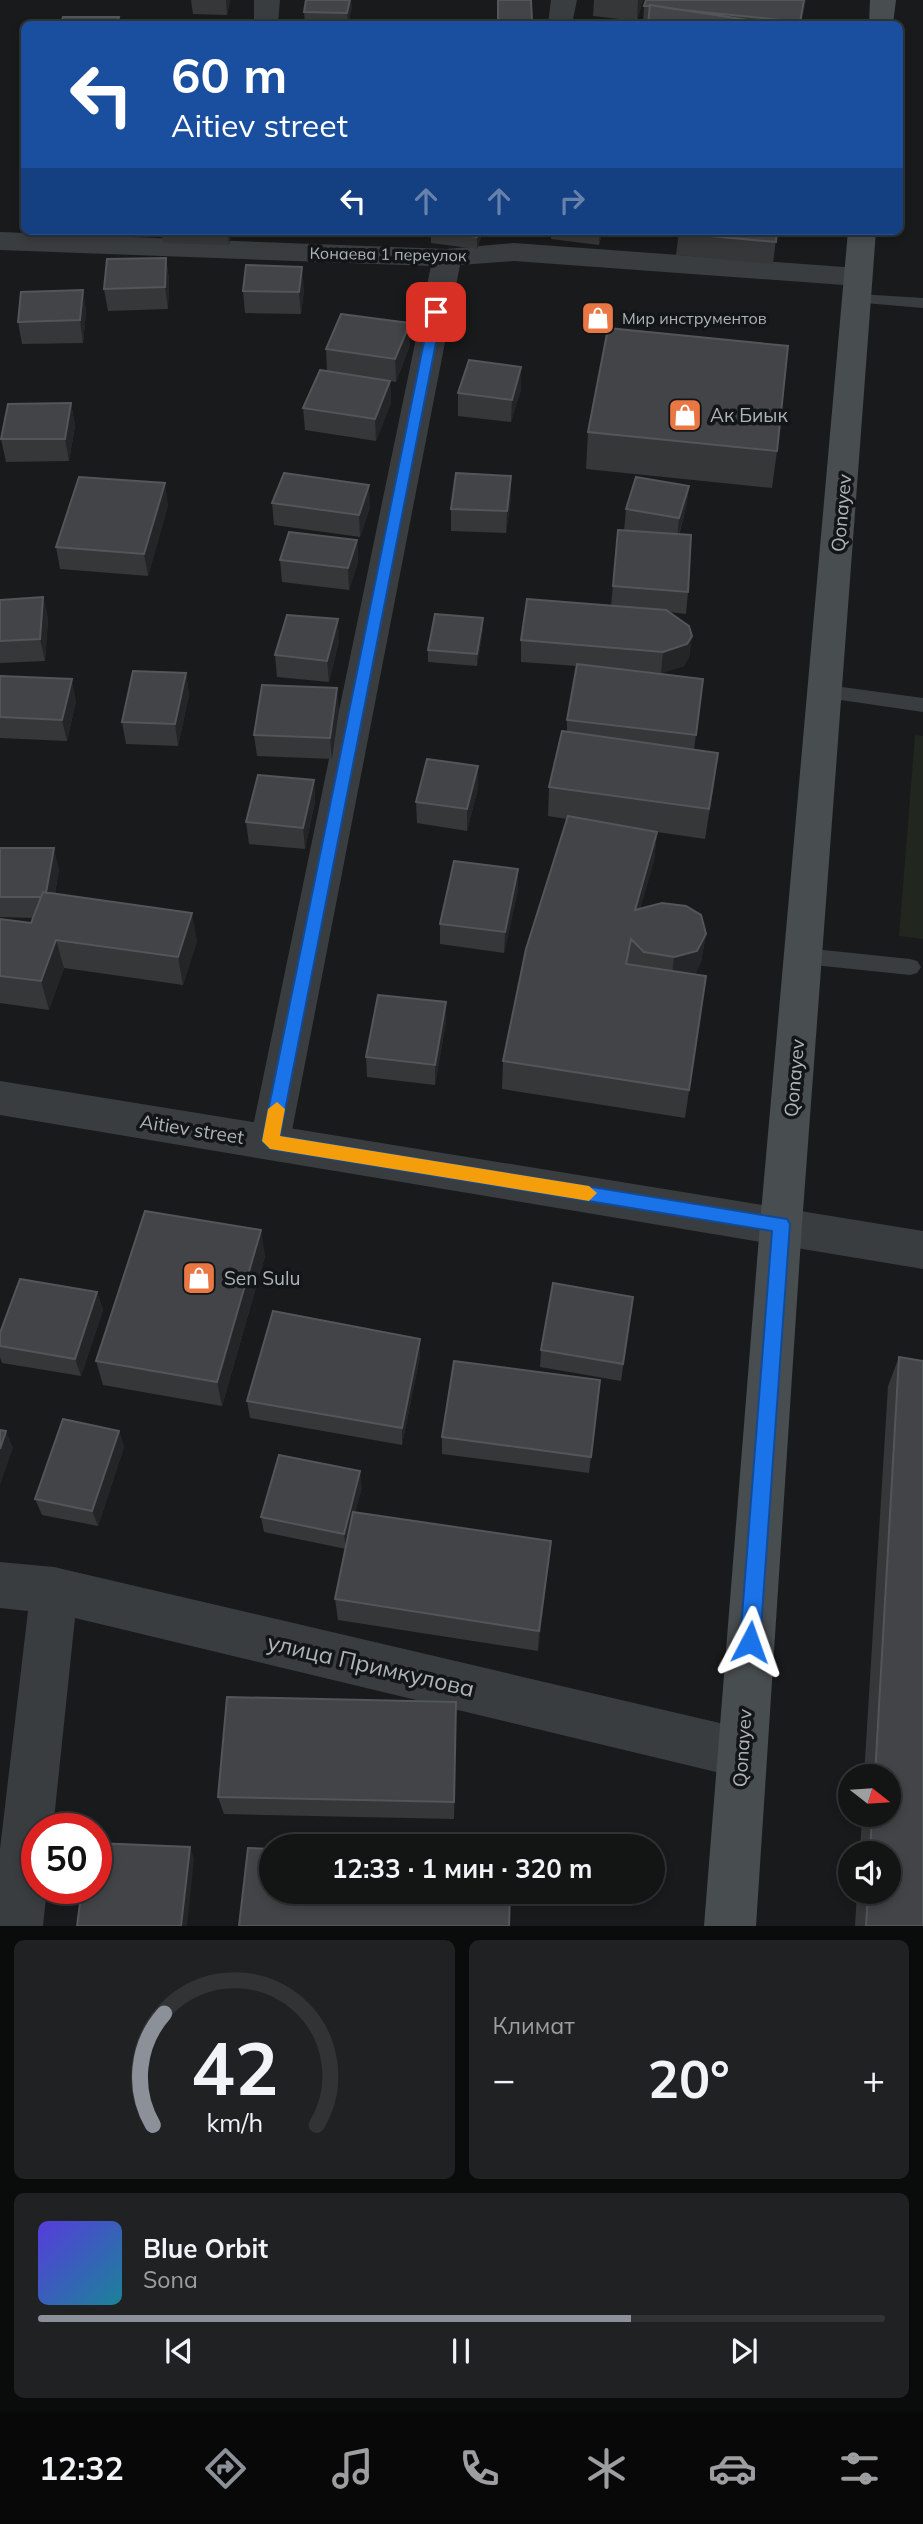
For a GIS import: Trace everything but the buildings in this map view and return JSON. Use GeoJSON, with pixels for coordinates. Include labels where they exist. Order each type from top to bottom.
{"type":"FeatureCollection","features":[{"type":"Feature","properties":{"kind":"main road"},"geometry":{"type":"LineString","coordinates":[[881,21],[883,0]]}},
{"type":"Feature","properties":{"kind":"main road","name":"Qonayev"},"geometry":{"type":"LineString","coordinates":[[730,1926],[781,1224],[827,692],[862,235]]}},
{"type":"Feature","properties":{"kind":"street"},"geometry":{"type":"LineString","coordinates":[[266,21],[267,0]]}},
{"type":"Feature","properties":{"kind":"street"},"geometry":{"type":"LineString","coordinates":[[560,21],[564,0]]}},
{"type":"Feature","properties":{"kind":"street","name":"Конаева 1 переулок"},"geometry":{"type":"LineString","coordinates":[[0,241],[258,240],[447,258],[516,242],[858,288]]}},
{"type":"Feature","properties":{"kind":"street"},"geometry":{"type":"LineString","coordinates":[[270,1141],[447,258]]}},
{"type":"Feature","properties":{"kind":"street","name":"Aitiev street"},"geometry":{"type":"LineString","coordinates":[[0,1098],[781,1224],[923,1250]]}},
{"type":"Feature","properties":{"kind":"street","name":"улица Примкулова"},"geometry":{"type":"LineString","coordinates":[[0,1585],[54,1590],[741,1753]]}},
{"type":"Feature","properties":{"kind":"street"},"geometry":{"type":"LineString","coordinates":[[17,1926],[54,1590]]}},
{"type":"Feature","properties":{"kind":"lane"},"geometry":{"type":"LineString","coordinates":[[858,288],[923,303]]}},
{"type":"Feature","properties":{"kind":"lane"},"geometry":{"type":"LineString","coordinates":[[827,692],[923,705]]}},
{"type":"Feature","properties":{"kind":"lane"},"geometry":{"type":"LineString","coordinates":[[804,956],[910,967]]}},
{"type":"Feature","properties":{"kind":"shaded area"},"geometry":{"type":"Polygon","coordinates":[[[915,735],[923,736],[923,939],[899,936],[915,735]]]}},
{"type":"Feature","properties":{"kind":"slow traffic"},"geometry":{"type":"LineString","coordinates":[[277,1109],[270,1141],[589,1193]]}},
{"type":"Feature","properties":{"kind":"place","name":"Мир инструментов"},"geometry":{"type":"Point","coordinates":[598,318]}},
{"type":"Feature","properties":{"kind":"place","name":"Ак Биык"},"geometry":{"type":"Point","coordinates":[685,415]}},
{"type":"Feature","properties":{"kind":"place","name":"Sen Sulu"},"geometry":{"type":"Point","coordinates":[199,1278]}},
{"type":"Feature","properties":{"kind":"route"},"geometry":{"type":"LineString","coordinates":[[436,312],[270,1141],[781,1224],[750,1642]]}}]}
